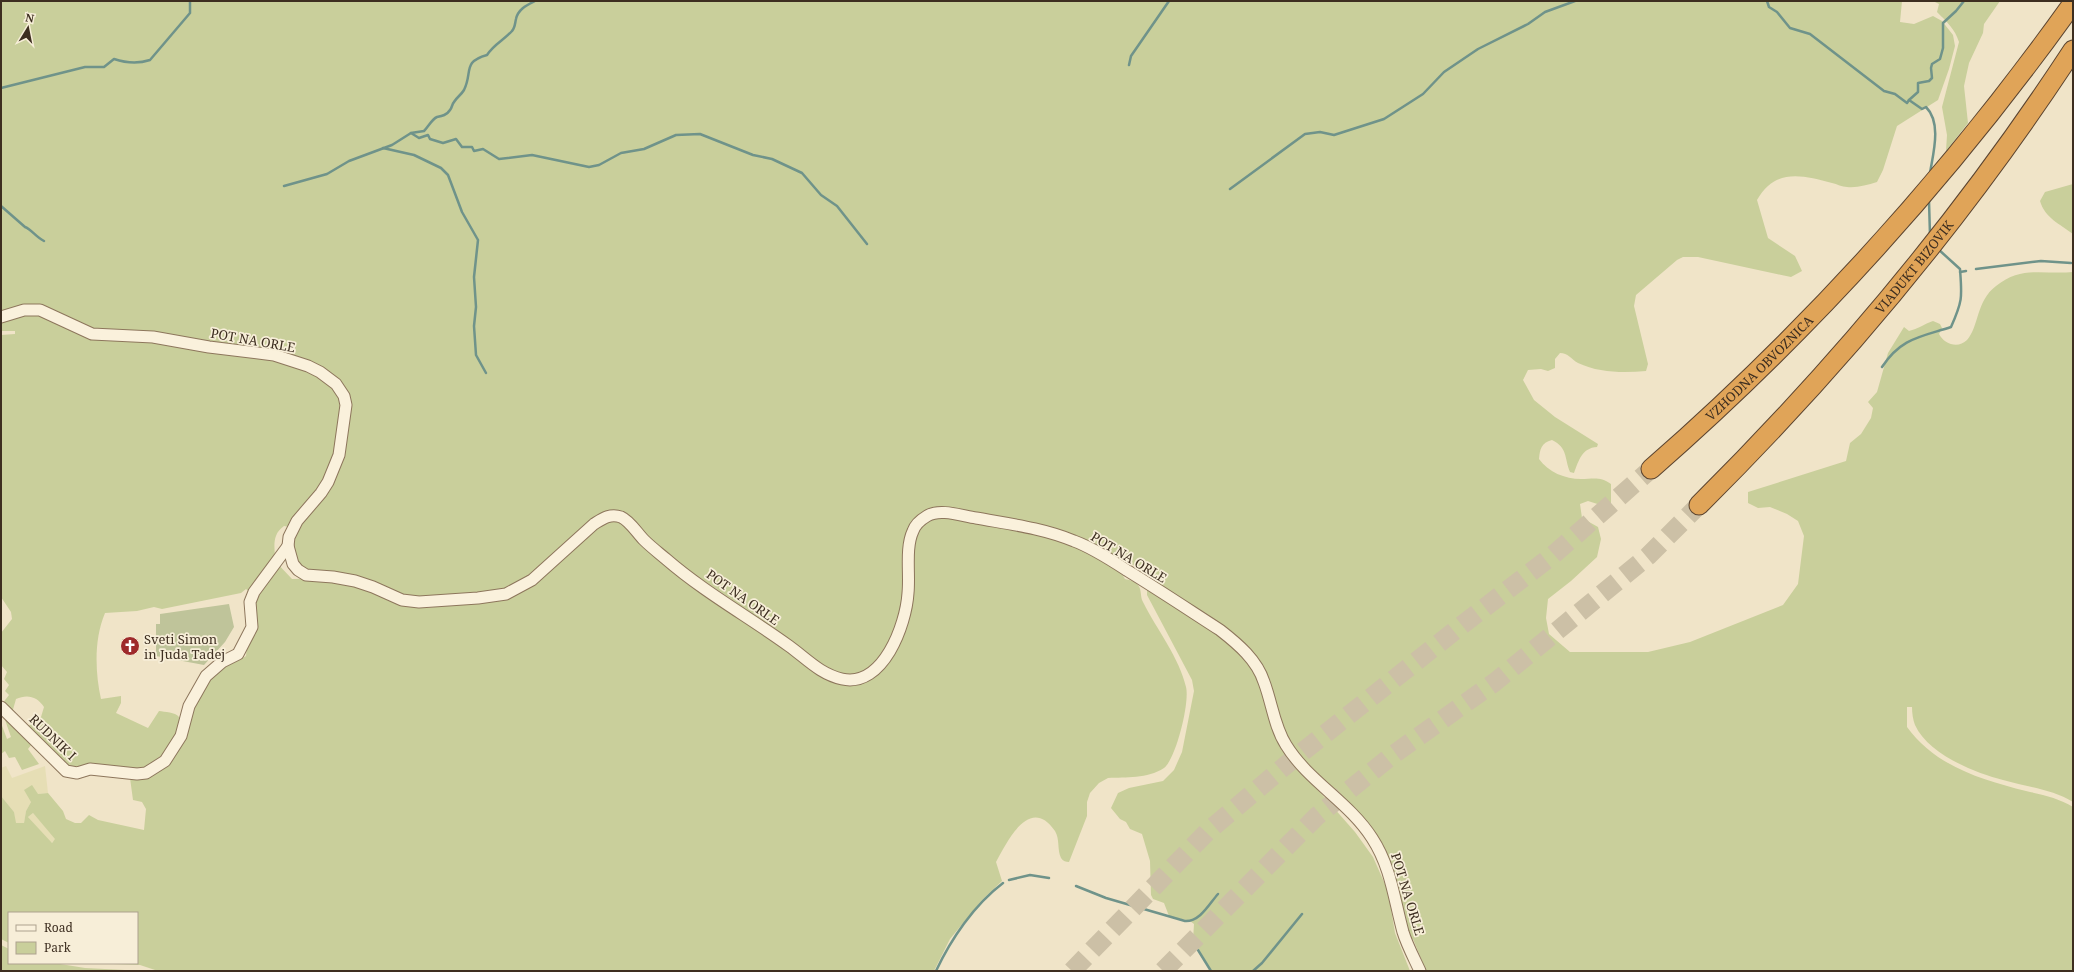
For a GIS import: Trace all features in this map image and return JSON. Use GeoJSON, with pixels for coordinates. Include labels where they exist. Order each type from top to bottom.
{"type":"FeatureCollection","features":[{"type":"Feature","properties":{"kind":"highway","name":"VZHODNA OBVOZNICA"},"geometry":{"type":"LineString","coordinates":[[1651,469],[1740,388],[1862,263],[1934,182],[1992,111],[2073,3]]}},
{"type":"Feature","properties":{"kind":"highway","name":"VIADUKT BIZOVIK"},"geometry":{"type":"LineString","coordinates":[[1699,505],[1764,439],[1836,361],[1922,259],[1989,171],[2073,50]]}},
{"type":"Feature","properties":{"kind":"street","name":"POT NA ORLE"},"geometry":{"type":"LineString","coordinates":[[1,317],[24,310],[40,310],[92,334],[153,336],[209,347],[274,355],[308,366],[328,378],[342,391],[346,405],[339,455],[325,488],[297,521],[289,537],[288,546],[292,564],[306,575],[332,577],[373,586],[402,600],[444,602],[506,594],[518,589],[532,580],[594,524],[603,518],[613,516],[622,517],[669,562],[790,647],[815,667],[829,675],[854,681],[865,677],[875,670],[887,656],[896,639],[908,594],[912,531],[928,514],[955,514],[1036,529],[1074,540],[1104,555],[1220,630],[1236,642],[1248,655],[1264,681],[1278,730],[1286,744],[1308,772],[1354,814],[1383,855],[1404,934],[1420,971]]}},
{"type":"Feature","properties":{"kind":"street","name":"RUDNIK I"},"geometry":{"type":"LineString","coordinates":[[1,707],[66,771],[72,773],[90,769],[137,774],[146,773],[156,768],[174,750],[181,736],[189,706],[206,676],[222,662],[238,654],[252,627],[250,602],[254,592],[288,546]]}},
{"type":"Feature","properties":{"kind":"shaded area"},"geometry":{"type":"Polygon","coordinates":[[[6,766],[12,778],[45,766],[48,793],[38,794],[31,802],[26,811],[24,823],[15,823],[14,812],[1,796],[1,768],[6,766]]]}},
{"type":"Feature","properties":{"kind":"shaded area"},"geometry":{"type":"Polygon","coordinates":[[[33,813],[56,839],[51,843],[28,817],[33,813]]]}},
{"type":"Feature","properties":{"kind":"green space"},"geometry":{"type":"Polygon","coordinates":[[[1,1],[1902,1],[1900,22],[1914,24],[1933,16],[1942,21],[1953,35],[1955,46],[1938,100],[1897,126],[1883,170],[1877,182],[1858,187],[1843,187],[1834,183],[1810,178],[1790,176],[1781,178],[1764,190],[1757,200],[1768,238],[1795,256],[1802,271],[1791,277],[1698,257],[1683,257],[1677,260],[1636,295],[1634,306],[1648,364],[1646,371],[1620,372],[1594,369],[1578,363],[1563,353],[1560,353],[1555,359],[1555,368],[1548,371],[1541,369],[1528,370],[1523,380],[1534,400],[1555,417],[1598,444],[1597,447],[1584,452],[1574,473],[1570,472],[1565,453],[1561,446],[1552,440],[1543,445],[1539,459],[1547,468],[1557,474],[1575,479],[1596,478],[1607,481],[1611,484],[1611,505],[1607,507],[1588,501],[1580,504],[1582,518],[1598,527],[1601,539],[1597,557],[1571,581],[1548,599],[1546,618],[1549,634],[1570,652],[1648,652],[1690,642],[1783,605],[1798,584],[1804,536],[1798,521],[1787,514],[1770,507],[1758,508],[1748,503],[1748,492],[1846,461],[1850,443],[1861,434],[1871,418],[1873,408],[1868,402],[1877,392],[1888,353],[1904,327],[1909,331],[1933,321],[1940,324],[1942,328],[1939,334],[1944,340],[1948,343],[1956,345],[1960,344],[1967,340],[1971,335],[1985,299],[1996,286],[2006,279],[2015,275],[2033,272],[2073,272],[2073,802],[2048,791],[1979,773],[1953,761],[1930,745],[1921,735],[1914,723],[1912,707],[1907,707],[1907,727],[1931,752],[1960,770],[2009,787],[2045,795],[2073,807],[2073,971],[1426,971],[1413,939],[1410,938],[1380,855],[1309,770],[1270,719],[1281,748],[1355,832],[1373,857],[1388,891],[1395,933],[1410,971],[1212,971],[1193,940],[1194,924],[1190,921],[1169,916],[1164,903],[1153,899],[1151,895],[1150,861],[1142,834],[1130,829],[1126,822],[1120,819],[1111,808],[1118,793],[1129,788],[1163,781],[1174,770],[1182,752],[1194,691],[1192,680],[1147,595],[1147,590],[1169,603],[1155,585],[1153,577],[1130,563],[1092,544],[1040,524],[958,511],[916,519],[905,599],[896,629],[886,650],[871,670],[863,674],[846,676],[820,665],[731,599],[677,563],[647,537],[628,516],[619,511],[609,511],[592,519],[524,581],[503,592],[428,598],[398,595],[303,570],[296,566],[292,546],[294,533],[329,489],[345,388],[333,374],[308,360],[281,352],[93,331],[47,309],[1,313],[1,1]]]}},
{"type":"Feature","properties":{"kind":"green space"},"geometry":{"type":"Polygon","coordinates":[[[1920,1],[2000,1],[1984,24],[1983,33],[1969,63],[1964,86],[1968,123],[1946,151],[1947,135],[1942,107],[1959,42],[1953,29],[1937,12],[1939,4],[1935,2],[1920,1]]]}},
{"type":"Feature","properties":{"kind":"green space"},"geometry":{"type":"Polygon","coordinates":[[[2073,184],[2073,234],[2058,224],[2045,212],[2040,201],[2045,192],[2073,184]]]}},
{"type":"Feature","properties":{"kind":"green space"},"geometry":{"type":"Polygon","coordinates":[[[36,313],[52,319],[82,336],[99,340],[154,340],[208,352],[270,360],[300,369],[334,388],[341,401],[342,411],[338,444],[331,471],[317,494],[289,527],[284,526],[277,533],[275,538],[275,561],[292,579],[325,579],[345,581],[366,588],[394,601],[415,607],[427,608],[505,598],[529,586],[598,525],[611,520],[618,520],[643,545],[671,569],[726,606],[816,672],[835,681],[855,685],[869,681],[891,656],[911,607],[914,543],[922,523],[929,518],[937,517],[1004,525],[1036,532],[1082,549],[1118,568],[1125,579],[1138,585],[1143,602],[1183,676],[1187,694],[1186,705],[1181,730],[1173,754],[1169,763],[1157,772],[1136,777],[1108,778],[1099,783],[1090,793],[1087,802],[1087,816],[1069,862],[1061,858],[1057,834],[1046,821],[1037,818],[1029,819],[1021,825],[1013,833],[996,862],[1002,881],[982,900],[950,939],[934,971],[158,971],[140,965],[114,964],[138,964],[138,912],[8,912],[8,942],[1,939],[1,796],[14,812],[16,823],[24,823],[26,811],[31,802],[24,790],[32,785],[38,794],[48,793],[63,811],[66,819],[75,823],[81,823],[89,815],[98,820],[144,830],[146,809],[142,802],[133,800],[130,778],[150,775],[164,768],[174,756],[199,693],[208,679],[225,663],[246,656],[251,604],[258,599],[246,589],[241,593],[162,609],[154,607],[137,611],[105,613],[101,623],[97,645],[97,667],[101,699],[121,696],[121,703],[116,713],[148,728],[159,711],[175,714],[179,717],[182,723],[181,730],[174,746],[155,766],[150,769],[134,772],[94,766],[70,769],[63,766],[40,744],[27,727],[41,717],[44,707],[41,703],[32,697],[20,697],[16,699],[12,713],[2,704],[9,695],[5,691],[9,685],[4,679],[7,672],[1,665],[1,633],[12,619],[11,612],[1,597],[1,335],[15,334],[15,331],[1,331],[1,320],[23,314],[36,313]],[[33,813],[28,817],[52,843],[55,839],[33,813]]]}},
{"type":"Feature","properties":{"kind":"green space"},"geometry":{"type":"Polygon","coordinates":[[[229,604],[234,627],[225,642],[204,665],[156,656],[156,624],[160,624],[160,614],[229,604]]]}},
{"type":"Feature","properties":{"kind":"green space"},"geometry":{"type":"Polygon","coordinates":[[[4,717],[32,744],[28,749],[39,764],[22,770],[15,757],[9,758],[5,751],[1,754],[1,723],[7,739],[11,737],[4,717]]]}},
{"type":"Feature","properties":{"kind":"green space"},"geometry":{"type":"Polygon","coordinates":[[[1,945],[8,948],[8,964],[60,964],[85,968],[145,971],[1,971],[1,945]]]}},
{"type":"Feature","properties":{"kind":"waterway"},"geometry":{"type":"LineString","coordinates":[[1,88],[85,67],[104,67],[114,59],[132,62],[150,60],[190,13],[190,1]]}},
{"type":"Feature","properties":{"kind":"waterway"},"geometry":{"type":"LineString","coordinates":[[284,186],[327,174],[349,161],[392,145],[411,133],[424,131],[435,118],[443,116],[449,112],[453,103],[467,84],[471,64],[479,58],[487,55],[509,34],[514,28],[519,13],[523,8],[535,1]]}},
{"type":"Feature","properties":{"kind":"waterway"},"geometry":{"type":"LineString","coordinates":[[1129,65],[1131,56],[1169,1]]}},
{"type":"Feature","properties":{"kind":"waterway"},"geometry":{"type":"LineString","coordinates":[[1230,189],[1305,134],[1320,132],[1334,135],[1384,119],[1423,94],[1444,72],[1478,49],[1528,24],[1545,12],[1575,1]]}},
{"type":"Feature","properties":{"kind":"waterway"},"geometry":{"type":"LineString","coordinates":[[1767,1],[1769,7],[1777,12],[1790,28],[1810,34],[1884,91],[1895,94],[1907,103],[1909,100]]}},
{"type":"Feature","properties":{"kind":"waterway"},"geometry":{"type":"LineString","coordinates":[[1930,173],[1935,139],[1934,121],[1926,107],[1922,109],[1909,100],[1918,92],[1918,83],[1929,81],[1932,78],[1932,64],[1940,59],[1943,48],[1943,23],[1964,1]]}},
{"type":"Feature","properties":{"kind":"waterway"},"geometry":{"type":"LineString","coordinates":[[411,133],[419,138],[428,135],[430,139],[443,143],[456,139],[462,147],[472,147],[474,151],[483,149],[499,159],[532,155],[589,167],[599,165],[621,153],[644,149],[676,135],[700,134],[753,155],[772,159],[802,173],[821,195],[837,206],[867,244]]}},
{"type":"Feature","properties":{"kind":"waterway"},"geometry":{"type":"LineString","coordinates":[[383,148],[414,155],[441,168],[448,175],[462,212],[478,240],[474,277],[476,307],[474,326],[476,355],[486,373]]}},
{"type":"Feature","properties":{"kind":"waterway"},"geometry":{"type":"LineString","coordinates":[[1929,201],[1930,235]]}},
{"type":"Feature","properties":{"kind":"waterway"},"geometry":{"type":"LineString","coordinates":[[1,206],[44,241]]}},
{"type":"Feature","properties":{"kind":"waterway"},"geometry":{"type":"LineString","coordinates":[[1882,367],[1889,357],[1904,344],[1921,336],[1951,327],[1961,298],[1960,269],[1938,249]]}},
{"type":"Feature","properties":{"kind":"waterway"},"geometry":{"type":"LineString","coordinates":[[1976,269],[2041,261],[2071,263]]}},
{"type":"Feature","properties":{"kind":"waterway"},"geometry":{"type":"LineString","coordinates":[[1960,272],[1966,271]]}},
{"type":"Feature","properties":{"kind":"waterway"},"geometry":{"type":"LineString","coordinates":[[1009,880],[1030,875],[1049,878]]}},
{"type":"Feature","properties":{"kind":"waterway"},"geometry":{"type":"LineString","coordinates":[[936,971],[964,923],[982,902],[1003,883]]}},
{"type":"Feature","properties":{"kind":"waterway"},"geometry":{"type":"LineString","coordinates":[[1076,886],[1106,898],[1185,921],[1190,921],[1200,916],[1218,894]]}},
{"type":"Feature","properties":{"kind":"waterway"},"geometry":{"type":"LineString","coordinates":[[1253,971],[1262,963],[1302,914]]}},
{"type":"Feature","properties":{"kind":"waterway"},"geometry":{"type":"LineString","coordinates":[[1198,950],[1211,971]]}},
{"type":"Feature","properties":{"kind":"tunnel"},"geometry":{"type":"LineString","coordinates":[[1072,971],[1207,832],[1286,765],[1462,625],[1553,555],[1651,469]]}},
{"type":"Feature","properties":{"kind":"tunnel"},"geometry":{"type":"LineString","coordinates":[[1163,971],[1317,816],[1390,757],[1495,682],[1648,556],[1699,505]]}},
{"type":"Feature","properties":{"kind":"place","name":"Sveti Simon in Juda Tadej"},"geometry":{"type":"Point","coordinates":[130,646]}}]}
